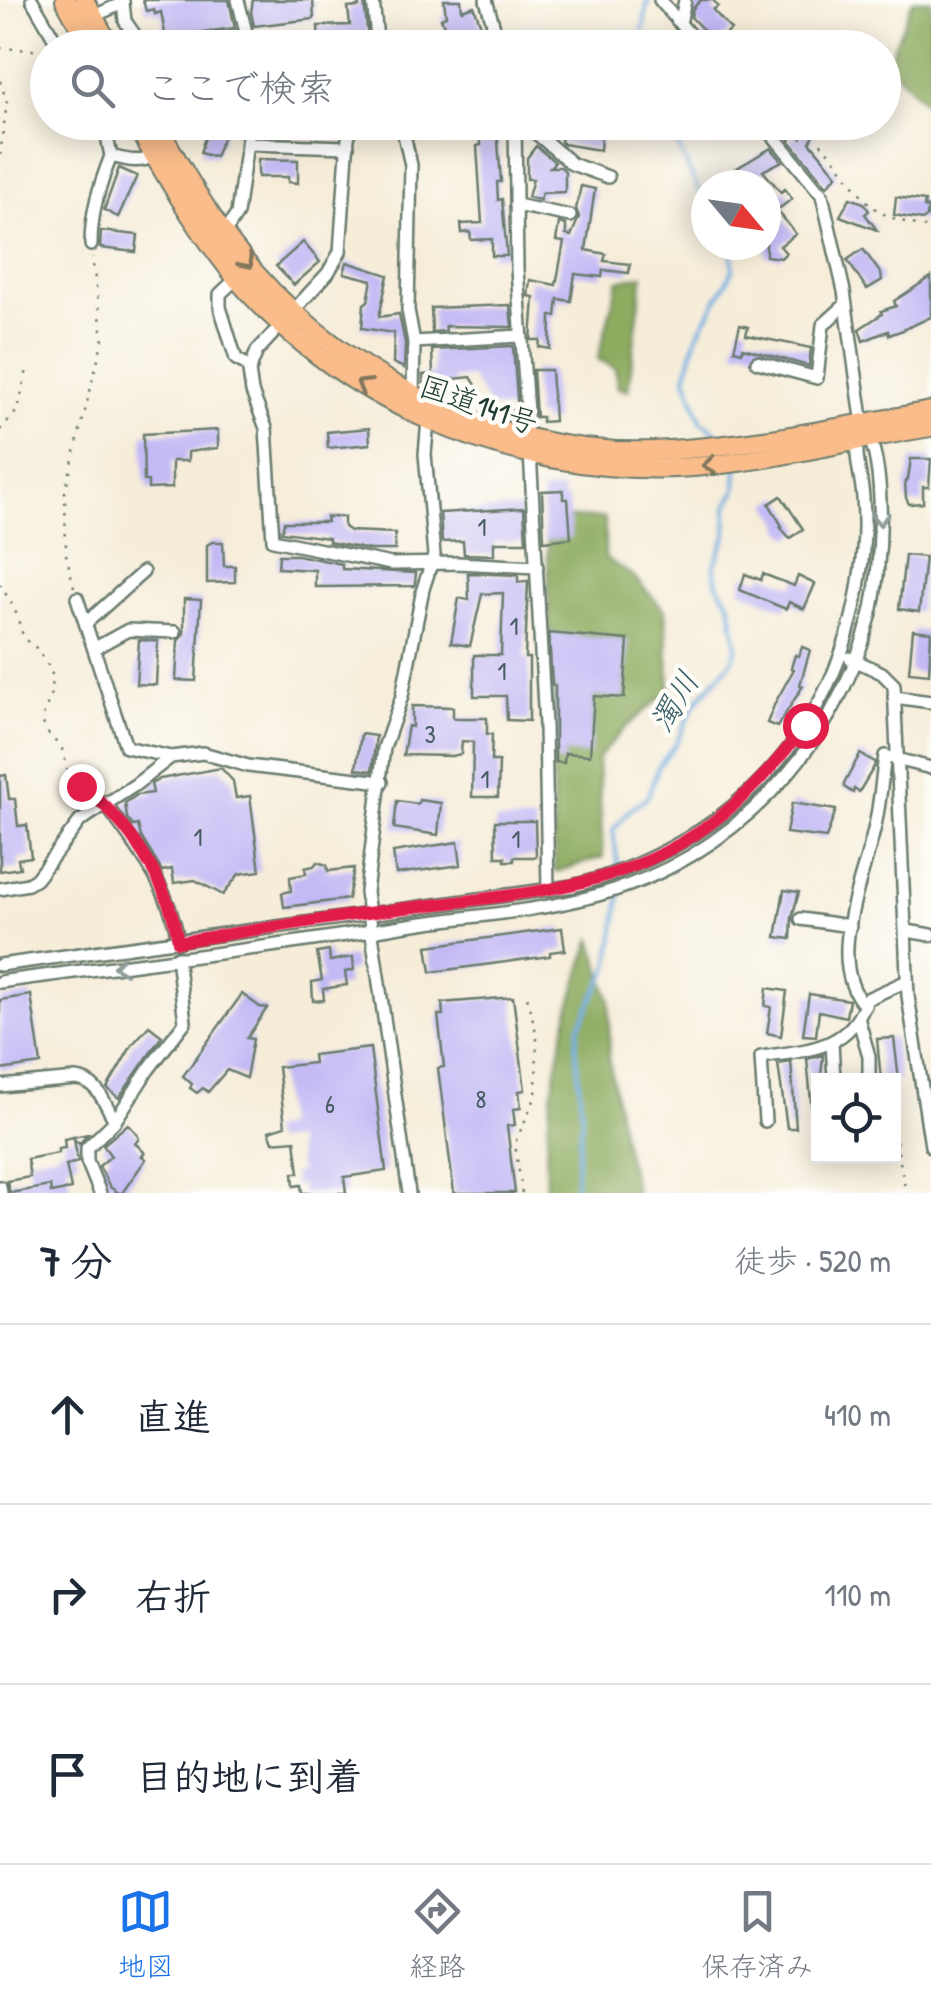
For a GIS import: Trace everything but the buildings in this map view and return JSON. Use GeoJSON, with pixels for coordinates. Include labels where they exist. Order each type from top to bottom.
{"type":"FeatureCollection","features":[{"type":"Feature","properties":{"kind":"highway"},"geometry":{"type":"LineString","coordinates":[[65,0],[82,30]]}},
{"type":"Feature","properties":{"kind":"highway"},"geometry":{"type":"LineString","coordinates":[[89,8],[101,30]]}},
{"type":"Feature","properties":{"kind":"highway","name":"国道141号"},"geometry":{"type":"LineString","coordinates":[[146,140],[198,227],[237,278],[287,318],[344,374],[428,420],[528,444],[597,449],[654,459],[760,450],[931,427]]}},
{"type":"Feature","properties":{"kind":"highway","name":"国道141号"},"geometry":{"type":"LineString","coordinates":[[166,140],[224,234],[287,318],[413,393],[528,444]]}},
{"type":"Feature","properties":{"kind":"highway","name":"国道141号"},"geometry":{"type":"LineString","coordinates":[[864,435],[931,411]]}},
{"type":"Feature","properties":{"kind":"street"},"geometry":{"type":"LineString","coordinates":[[32,0],[50,30]]}},
{"type":"Feature","properties":{"kind":"street"},"geometry":{"type":"LineString","coordinates":[[238,0],[246,30]]}},
{"type":"Feature","properties":{"kind":"street"},"geometry":{"type":"LineString","coordinates":[[373,0],[376,30]]}},
{"type":"Feature","properties":{"kind":"street"},"geometry":{"type":"LineString","coordinates":[[486,0],[495,30]]}},
{"type":"Feature","properties":{"kind":"street"},"geometry":{"type":"LineString","coordinates":[[660,0],[685,30]]}},
{"type":"Feature","properties":{"kind":"street"},"geometry":{"type":"LineString","coordinates":[[680,24],[685,0]]}},
{"type":"Feature","properties":{"kind":"street"},"geometry":{"type":"LineString","coordinates":[[89,8],[123,2],[125,21],[131,30]]}},
{"type":"Feature","properties":{"kind":"street"},"geometry":{"type":"LineString","coordinates":[[91,245],[91,217],[111,156],[109,140]]}},
{"type":"Feature","properties":{"kind":"street"},"geometry":{"type":"LineString","coordinates":[[224,234],[237,214],[248,140]]}},
{"type":"Feature","properties":{"kind":"street"},"geometry":{"type":"LineString","coordinates":[[349,140],[340,252],[328,273],[256,351],[250,366],[252,392],[266,428],[273,540],[391,564],[537,567]]}},
{"type":"Feature","properties":{"kind":"street"},"geometry":{"type":"LineString","coordinates":[[405,140],[411,165],[408,310],[414,342],[413,393]]}},
{"type":"Feature","properties":{"kind":"street"},"geometry":{"type":"LineString","coordinates":[[515,140],[520,336],[528,412],[545,724],[548,890]]}},
{"type":"Feature","properties":{"kind":"street"},"geometry":{"type":"LineString","coordinates":[[544,140],[572,164],[608,177]]}},
{"type":"Feature","properties":{"kind":"street"},"geometry":{"type":"LineString","coordinates":[[0,982],[372,932],[597,896],[685,860],[774,790],[819,734],[856,661],[872,611],[880,532],[844,291],[822,194],[777,140]]}},
{"type":"Feature","properties":{"kind":"street"},"geometry":{"type":"LineString","coordinates":[[248,144],[348,147]]}},
{"type":"Feature","properties":{"kind":"street"},"geometry":{"type":"LineString","coordinates":[[111,156],[130,161],[145,161],[154,156]]}},
{"type":"Feature","properties":{"kind":"street"},"geometry":{"type":"LineString","coordinates":[[516,205],[570,216]]}},
{"type":"Feature","properties":{"kind":"street"},"geometry":{"type":"LineString","coordinates":[[237,278],[220,294],[220,307],[236,359],[250,366]]}},
{"type":"Feature","properties":{"kind":"street"},"geometry":{"type":"LineString","coordinates":[[757,362],[817,378],[823,325],[844,306]]}},
{"type":"Feature","properties":{"kind":"street"},"geometry":{"type":"LineString","coordinates":[[414,342],[520,336]]}},
{"type":"Feature","properties":{"kind":"street"},"geometry":{"type":"LineString","coordinates":[[409,1193],[366,870],[388,734],[402,696],[423,589],[432,564],[425,454],[428,420]]}},
{"type":"Feature","properties":{"kind":"street"},"geometry":{"type":"LineString","coordinates":[[0,966],[548,890],[635,868],[702,832],[736,806],[805,725],[840,654],[855,602],[864,528],[864,435]]}},
{"type":"Feature","properties":{"kind":"street"},"geometry":{"type":"LineString","coordinates":[[86,623],[140,580]]}},
{"type":"Feature","properties":{"kind":"street"},"geometry":{"type":"LineString","coordinates":[[77,598],[126,748],[171,756],[203,753],[248,766],[382,782]]}},
{"type":"Feature","properties":{"kind":"street"},"geometry":{"type":"LineString","coordinates":[[94,648],[128,630],[175,632]]}},
{"type":"Feature","properties":{"kind":"street"},"geometry":{"type":"LineString","coordinates":[[840,654],[891,679],[907,982],[915,1058],[931,1146]]}},
{"type":"Feature","properties":{"kind":"street"},"geometry":{"type":"LineString","coordinates":[[894,697],[931,702]]}},
{"type":"Feature","properties":{"kind":"street"},"geometry":{"type":"LineString","coordinates":[[0,889],[36,880],[80,820],[135,785],[171,756]]}},
{"type":"Feature","properties":{"kind":"street"},"geometry":{"type":"LineString","coordinates":[[865,1006],[855,995],[848,964],[850,926],[873,835],[885,756],[931,768]]}},
{"type":"Feature","properties":{"kind":"street"},"geometry":{"type":"LineString","coordinates":[[104,802],[162,885],[172,909],[178,942]]}},
{"type":"Feature","properties":{"kind":"street"},"geometry":{"type":"LineString","coordinates":[[801,918],[850,926]]}},
{"type":"Feature","properties":{"kind":"street"},"geometry":{"type":"LineString","coordinates":[[907,931],[931,935]]}},
{"type":"Feature","properties":{"kind":"street"},"geometry":{"type":"LineString","coordinates":[[100,1193],[85,1154],[90,1142],[115,1121],[185,1022],[177,958]]}},
{"type":"Feature","properties":{"kind":"street"},"geometry":{"type":"LineString","coordinates":[[765,1121],[761,1057],[821,1048],[859,1021],[867,999],[907,982]]}},
{"type":"Feature","properties":{"kind":"street"},"geometry":{"type":"LineString","coordinates":[[859,1021],[870,1073]]}},
{"type":"Feature","properties":{"kind":"street"},"geometry":{"type":"LineString","coordinates":[[832,1042],[834,1073]]}},
{"type":"Feature","properties":{"kind":"street"},"geometry":{"type":"LineString","coordinates":[[0,1086],[87,1080],[115,1121]]}},
{"type":"Feature","properties":{"kind":"path"},"geometry":{"type":"LineString","coordinates":[[0,48],[30,50]]}},
{"type":"Feature","properties":{"kind":"path"},"geometry":{"type":"LineString","coordinates":[[0,81],[7,102],[0,155]]}},
{"type":"Feature","properties":{"kind":"path"},"geometry":{"type":"LineString","coordinates":[[810,140],[823,145],[874,208],[891,218],[931,229]]}},
{"type":"Feature","properties":{"kind":"path"},"geometry":{"type":"LineString","coordinates":[[77,598],[66,554],[65,492],[103,338],[91,245]]}},
{"type":"Feature","properties":{"kind":"path"},"geometry":{"type":"LineString","coordinates":[[0,430],[18,410],[28,365]]}},
{"type":"Feature","properties":{"kind":"path"},"geometry":{"type":"LineString","coordinates":[[0,576],[24,638],[52,671],[51,692],[42,720],[46,731],[62,749],[68,775],[104,802]]}},
{"type":"Feature","properties":{"kind":"path"},"geometry":{"type":"LineString","coordinates":[[522,1193],[516,1143],[536,1096],[537,1036],[527,996]]}},
{"type":"Feature","properties":{"kind":"path"},"geometry":{"type":"LineString","coordinates":[[901,1156],[906,1193]]}},
{"type":"Feature","properties":{"kind":"green space"},"geometry":{"type":"Polygon","coordinates":[[[913,0],[931,0],[931,109],[901,78],[901,30],[913,0]]]}},
{"type":"Feature","properties":{"kind":"green space"},"geometry":{"type":"Polygon","coordinates":[[[643,275],[628,390],[618,388],[615,368],[598,359],[618,281],[643,275]]]}},
{"type":"Feature","properties":{"kind":"green space"},"geometry":{"type":"Polygon","coordinates":[[[547,518],[605,518],[605,558],[633,576],[665,611],[670,690],[626,727],[598,758],[603,857],[555,872],[547,518]]]}},
{"type":"Feature","properties":{"kind":"green space"},"geometry":{"type":"Polygon","coordinates":[[[592,939],[610,1001],[609,1058],[636,1193],[546,1193],[548,1131],[557,1064],[572,999],[592,939]]]}},
{"type":"Feature","properties":{"kind":"waterway","name":"濁川"},"geometry":{"type":"LineString","coordinates":[[643,30],[648,0]]}},
{"type":"Feature","properties":{"kind":"waterway","name":"濁川"},"geometry":{"type":"LineString","coordinates":[[675,140],[691,174]]}},
{"type":"Feature","properties":{"kind":"waterway","name":"濁川"},"geometry":{"type":"LineString","coordinates":[[725,439],[701,421],[686,377],[696,338],[733,270],[733,260]]}},
{"type":"Feature","properties":{"kind":"waterway","name":"濁川"},"geometry":{"type":"LineString","coordinates":[[620,882],[613,830],[648,796],[658,767],[676,744],[696,702],[732,661],[737,647],[730,603],[717,584],[714,567],[726,537],[727,507],[736,490],[737,466]]}},
{"type":"Feature","properties":{"kind":"waterway","name":"濁川"},"geometry":{"type":"LineString","coordinates":[[574,1193],[582,1117],[576,1046],[579,1027],[609,967],[621,892]]}},
{"type":"Feature","properties":{"kind":"route"},"geometry":{"type":"LineString","coordinates":[[81,786],[104,802],[162,885],[172,909],[178,942],[573,886],[635,868],[676,848],[736,806],[805,725]]}}]}
